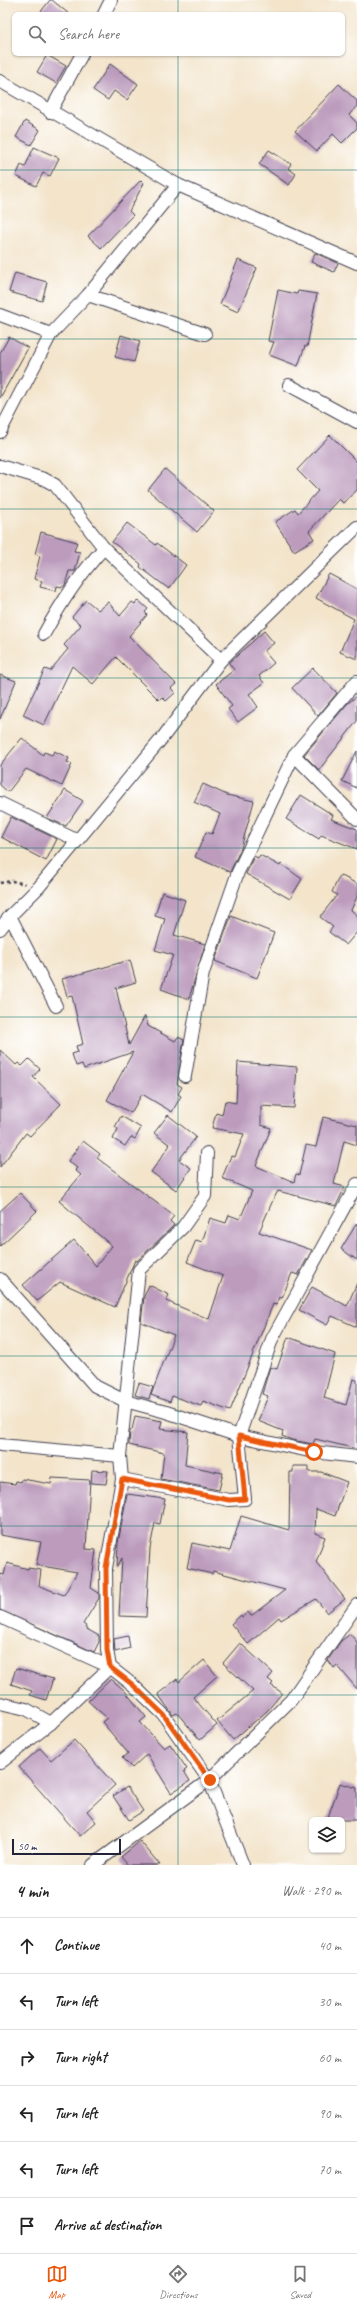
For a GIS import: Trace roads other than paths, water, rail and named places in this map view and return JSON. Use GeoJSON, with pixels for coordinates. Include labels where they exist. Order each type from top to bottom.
{"type":"FeatureCollection","features":[{"type":"Feature","properties":{"kind":"street"},"geometry":{"type":"LineString","coordinates":[[105,12],[112,0]]}},
{"type":"Feature","properties":{"kind":"street"},"geometry":{"type":"LineString","coordinates":[[50,112],[81,56]]}},
{"type":"Feature","properties":{"kind":"street"},"geometry":{"type":"LineString","coordinates":[[0,81],[50,112],[178,185],[357,263]]}},
{"type":"Feature","properties":{"kind":"street"},"geometry":{"type":"LineString","coordinates":[[0,432],[51,334],[88,295],[178,185]]}},
{"type":"Feature","properties":{"kind":"street"},"geometry":{"type":"LineString","coordinates":[[88,295],[205,334]]}},
{"type":"Feature","properties":{"kind":"street"},"geometry":{"type":"LineString","coordinates":[[0,315],[51,334]]}},
{"type":"Feature","properties":{"kind":"street"},"geometry":{"type":"LineString","coordinates":[[289,385],[357,422]]}},
{"type":"Feature","properties":{"kind":"street"},"geometry":{"type":"LineString","coordinates":[[0,466],[44,479],[55,485],[104,548],[221,660]]}},
{"type":"Feature","properties":{"kind":"street"},"geometry":{"type":"LineString","coordinates":[[0,930],[10,916],[39,887],[76,840],[163,737],[221,660],[357,527]]}},
{"type":"Feature","properties":{"kind":"street"},"geometry":{"type":"LineString","coordinates":[[44,634],[68,592],[82,572],[104,548]]}},
{"type":"Feature","properties":{"kind":"street"},"geometry":{"type":"LineString","coordinates":[[185,1076],[203,973],[238,872],[294,756],[357,681]]}},
{"type":"Feature","properties":{"kind":"street"},"geometry":{"type":"LineString","coordinates":[[294,756],[357,818]]}},
{"type":"Feature","properties":{"kind":"street"},"geometry":{"type":"LineString","coordinates":[[0,803],[76,840]]}},
{"type":"Feature","properties":{"kind":"street"},"geometry":{"type":"LineString","coordinates":[[10,916],[56,1006]]}},
{"type":"Feature","properties":{"kind":"street"},"geometry":{"type":"LineString","coordinates":[[110,1667],[107,1650],[106,1568],[122,1479],[120,1456],[139,1270],[183,1227],[205,1196],[206,1153]]}},
{"type":"Feature","properties":{"kind":"street"},"geometry":{"type":"LineString","coordinates":[[122,1479],[229,1500],[245,1499],[239,1436],[272,1339],[357,1184]]}},
{"type":"Feature","properties":{"kind":"street"},"geometry":{"type":"LineString","coordinates":[[0,1279],[95,1386],[125,1401],[166,1412],[239,1436],[314,1452],[357,1457]]}},
{"type":"Feature","properties":{"kind":"street"},"geometry":{"type":"LineString","coordinates":[[0,1445],[120,1456]]}},
{"type":"Feature","properties":{"kind":"street"},"geometry":{"type":"LineString","coordinates":[[93,1865],[210,1780],[291,1700],[357,1605]]}},
{"type":"Feature","properties":{"kind":"street"},"geometry":{"type":"LineString","coordinates":[[0,1617],[110,1667],[133,1685],[163,1714],[210,1780],[243,1865]]}},
{"type":"Feature","properties":{"kind":"street"},"geometry":{"type":"LineString","coordinates":[[0,1763],[51,1723],[110,1667]]}},
{"type":"Feature","properties":{"kind":"street"},"geometry":{"type":"LineString","coordinates":[[0,1703],[26,1709],[51,1723]]}}]}
